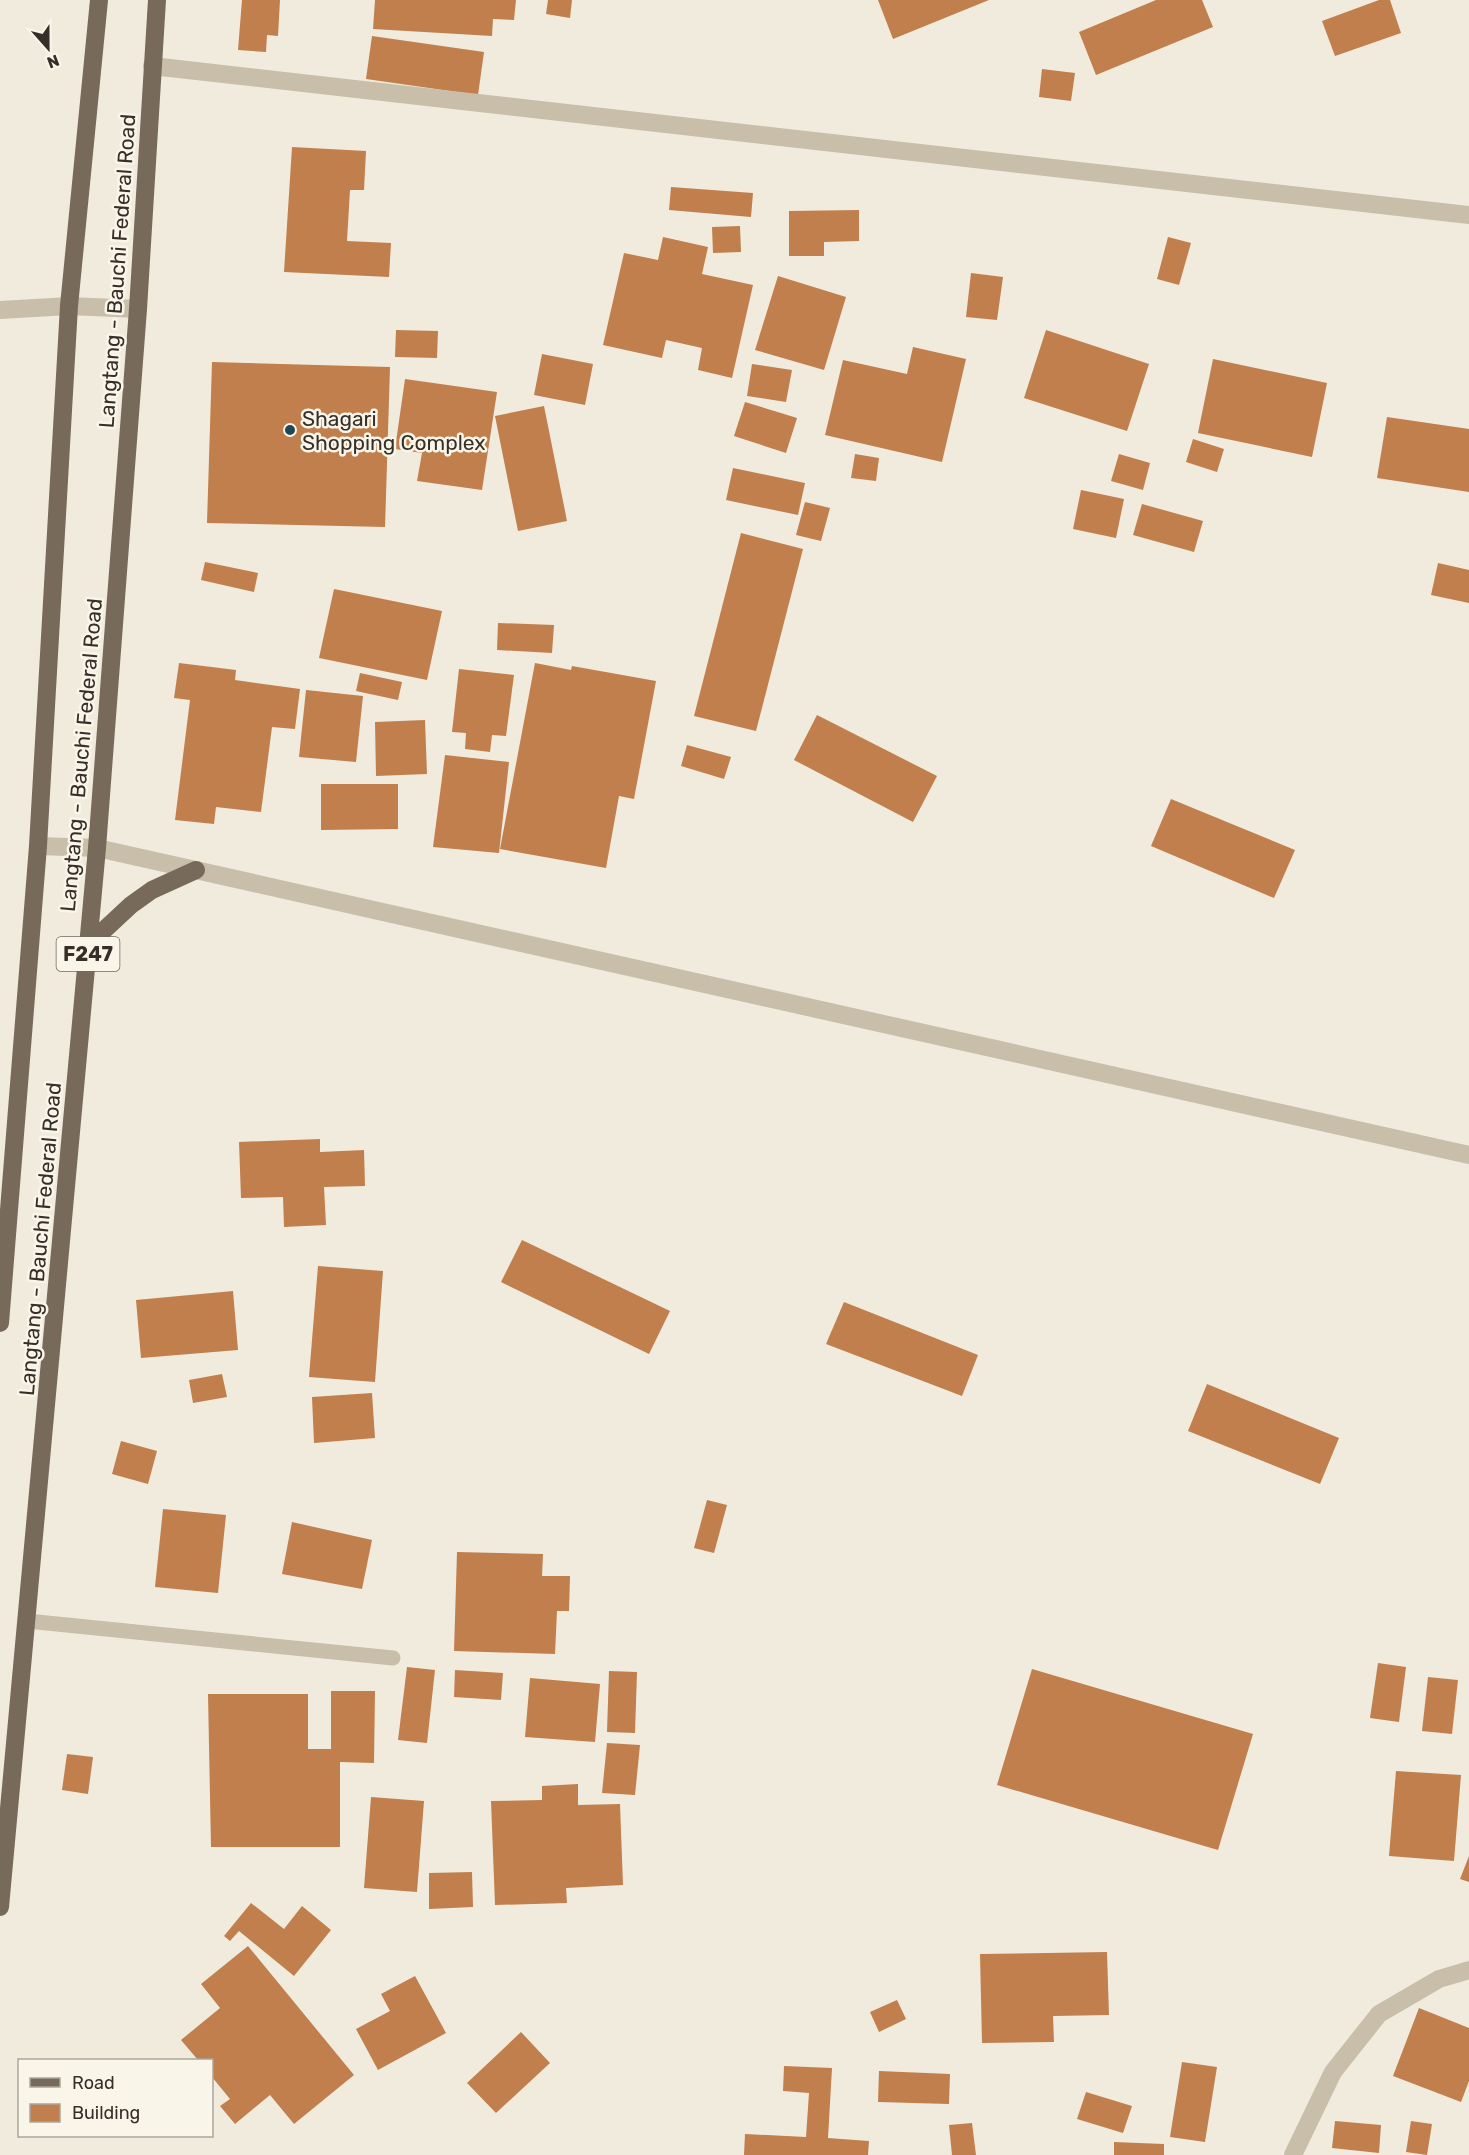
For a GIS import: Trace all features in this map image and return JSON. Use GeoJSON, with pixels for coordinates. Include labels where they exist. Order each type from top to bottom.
{"type":"FeatureCollection","features":[{"type":"Feature","properties":{"kind":"main road","name":"Langtang - Bauchi Federal Road"},"geometry":{"type":"LineString","coordinates":[[0,1315],[38,846],[69,306],[99,0]]}},
{"type":"Feature","properties":{"kind":"main road","name":"Langtang - Bauchi Federal Road"},"geometry":{"type":"LineString","coordinates":[[0,1907],[98,849],[138,309],[157,0]]}},
{"type":"Feature","properties":{"kind":"main road"},"geometry":{"type":"LineString","coordinates":[[88,945],[131,905],[152,890],[196,870]]}},
{"type":"Feature","properties":{"kind":"street"},"geometry":{"type":"LineString","coordinates":[[153,66],[1469,215]]}},
{"type":"Feature","properties":{"kind":"street"},"geometry":{"type":"LineString","coordinates":[[0,310],[69,306],[138,309]]}},
{"type":"Feature","properties":{"kind":"street"},"geometry":{"type":"LineString","coordinates":[[38,846],[98,849],[196,870],[1469,1155]]}},
{"type":"Feature","properties":{"kind":"street"},"geometry":{"type":"LineString","coordinates":[[1293,2155],[1334,2072],[1379,2014],[1439,1979],[1469,1970]]}},
{"type":"Feature","properties":{"kind":"lane"},"geometry":{"type":"LineString","coordinates":[[27,1621],[393,1658]]}},
{"type":"Feature","properties":{"kind":"building"},"geometry":{"type":"Polygon","coordinates":[[[242,0],[280,0],[278,36],[267,35],[266,52],[238,50],[242,0]]]}},
{"type":"Feature","properties":{"kind":"building"},"geometry":{"type":"Polygon","coordinates":[[[375,0],[516,0],[514,20],[493,19],[492,36],[373,29],[375,0]]]}},
{"type":"Feature","properties":{"kind":"building"},"geometry":{"type":"Polygon","coordinates":[[[548,0],[572,0],[570,18],[546,14],[548,0]]]}},
{"type":"Feature","properties":{"kind":"building"},"geometry":{"type":"Polygon","coordinates":[[[878,0],[989,0],[893,39],[878,0]]]}},
{"type":"Feature","properties":{"kind":"building"},"geometry":{"type":"Polygon","coordinates":[[[1156,0],[1202,0],[1213,27],[1096,75],[1079,32],[1156,0]]]}},
{"type":"Feature","properties":{"kind":"building"},"geometry":{"type":"Polygon","coordinates":[[[1379,0],[1390,0],[1401,33],[1335,56],[1322,21],[1379,0]]]}},
{"type":"Feature","properties":{"kind":"building"},"geometry":{"type":"Polygon","coordinates":[[[372,36],[484,52],[478,95],[366,79],[372,36]]]}},
{"type":"Feature","properties":{"kind":"building"},"geometry":{"type":"Polygon","coordinates":[[[1042,69],[1075,73],[1071,101],[1039,97],[1042,69]]]}},
{"type":"Feature","properties":{"kind":"building"},"geometry":{"type":"Polygon","coordinates":[[[292,147],[366,151],[364,190],[350,190],[347,241],[391,243],[389,277],[284,272],[292,147]]]}},
{"type":"Feature","properties":{"kind":"building"},"geometry":{"type":"Polygon","coordinates":[[[671,187],[753,193],[751,217],[669,210],[671,187]]]}},
{"type":"Feature","properties":{"kind":"building"},"geometry":{"type":"Polygon","coordinates":[[[859,210],[859,241],[824,242],[824,256],[789,256],[789,211],[859,210]]]}},
{"type":"Feature","properties":{"kind":"building"},"geometry":{"type":"Polygon","coordinates":[[[740,226],[741,252],[713,253],[712,227],[740,226]]]}},
{"type":"Feature","properties":{"kind":"building"},"geometry":{"type":"Polygon","coordinates":[[[663,237],[708,247],[702,274],[753,285],[732,378],[698,370],[702,348],[666,340],[662,358],[603,345],[624,253],[658,260],[663,237]]]}},
{"type":"Feature","properties":{"kind":"building"},"geometry":{"type":"Polygon","coordinates":[[[1168,237],[1191,243],[1179,285],[1157,279],[1168,237]]]}},
{"type":"Feature","properties":{"kind":"building"},"geometry":{"type":"Polygon","coordinates":[[[971,273],[1003,277],[997,320],[966,317],[971,273]]]}},
{"type":"Feature","properties":{"kind":"building"},"geometry":{"type":"Polygon","coordinates":[[[778,276],[846,297],[824,370],[755,350],[778,276]]]}},
{"type":"Feature","properties":{"kind":"building"},"geometry":{"type":"Polygon","coordinates":[[[396,330],[438,331],[437,358],[395,357],[396,330]]]}},
{"type":"Feature","properties":{"kind":"building"},"geometry":{"type":"Polygon","coordinates":[[[1046,330],[1149,364],[1127,431],[1024,398],[1046,330]]]}},
{"type":"Feature","properties":{"kind":"building"},"geometry":{"type":"Polygon","coordinates":[[[913,347],[966,359],[942,462],[825,435],[843,360],[907,374],[913,347]]]}},
{"type":"Feature","properties":{"kind":"building"},"geometry":{"type":"Polygon","coordinates":[[[542,354],[593,364],[585,405],[534,395],[542,354]]]}},
{"type":"Feature","properties":{"kind":"building"},"geometry":{"type":"Polygon","coordinates":[[[1213,359],[1327,383],[1312,457],[1198,433],[1213,359]]]}},
{"type":"Feature","properties":{"kind":"building"},"geometry":{"type":"Polygon","coordinates":[[[212,362],[390,367],[385,527],[207,523],[212,362]]]}},
{"type":"Feature","properties":{"kind":"building"},"geometry":{"type":"Polygon","coordinates":[[[752,364],[792,370],[786,402],[747,396],[752,364]]]}},
{"type":"Feature","properties":{"kind":"building"},"geometry":{"type":"Polygon","coordinates":[[[405,379],[497,392],[482,490],[417,481],[422,453],[395,449],[405,379]]]}},
{"type":"Feature","properties":{"kind":"building"},"geometry":{"type":"Polygon","coordinates":[[[745,402],[797,418],[786,453],[734,436],[745,402]]]}},
{"type":"Feature","properties":{"kind":"building"},"geometry":{"type":"Polygon","coordinates":[[[544,406],[567,521],[518,531],[495,416],[544,406]]]}},
{"type":"Feature","properties":{"kind":"building"},"geometry":{"type":"Polygon","coordinates":[[[1387,417],[1469,429],[1469,492],[1377,478],[1387,417]]]}},
{"type":"Feature","properties":{"kind":"building"},"geometry":{"type":"Polygon","coordinates":[[[1193,439],[1224,449],[1217,472],[1186,462],[1193,439]]]}},
{"type":"Feature","properties":{"kind":"building"},"geometry":{"type":"Polygon","coordinates":[[[855,454],[879,458],[876,481],[851,478],[855,454]]]}},
{"type":"Feature","properties":{"kind":"building"},"geometry":{"type":"Polygon","coordinates":[[[1119,454],[1150,463],[1143,490],[1111,481],[1119,454]]]}},
{"type":"Feature","properties":{"kind":"building"},"geometry":{"type":"Polygon","coordinates":[[[733,468],[805,483],[798,515],[726,500],[733,468]]]}},
{"type":"Feature","properties":{"kind":"building"},"geometry":{"type":"Polygon","coordinates":[[[1081,490],[1124,499],[1116,538],[1073,529],[1081,490]]]}},
{"type":"Feature","properties":{"kind":"building"},"geometry":{"type":"Polygon","coordinates":[[[805,502],[830,508],[821,541],[796,535],[805,502]]]}},
{"type":"Feature","properties":{"kind":"building"},"geometry":{"type":"Polygon","coordinates":[[[1142,504],[1203,521],[1194,552],[1133,535],[1142,504]]]}},
{"type":"Feature","properties":{"kind":"building"},"geometry":{"type":"Polygon","coordinates":[[[741,533],[803,549],[756,731],[694,716],[741,533]]]}},
{"type":"Feature","properties":{"kind":"building"},"geometry":{"type":"Polygon","coordinates":[[[205,562],[258,573],[254,592],[201,580],[205,562]]]}},
{"type":"Feature","properties":{"kind":"building"},"geometry":{"type":"Polygon","coordinates":[[[1438,563],[1469,570],[1469,603],[1431,595],[1438,563]]]}},
{"type":"Feature","properties":{"kind":"building"},"geometry":{"type":"Polygon","coordinates":[[[334,589],[442,611],[427,680],[319,658],[334,589]]]}},
{"type":"Feature","properties":{"kind":"building"},"geometry":{"type":"Polygon","coordinates":[[[498,623],[554,625],[552,653],[497,650],[498,623]]]}},
{"type":"Feature","properties":{"kind":"building"},"geometry":{"type":"Polygon","coordinates":[[[179,663],[236,670],[235,680],[300,689],[295,729],[272,727],[261,812],[216,807],[214,824],[175,820],[190,700],[174,698],[179,663]]]}},
{"type":"Feature","properties":{"kind":"building"},"geometry":{"type":"Polygon","coordinates":[[[535,663],[571,670],[572,666],[656,681],[634,799],[619,796],[606,868],[500,849],[535,663]]]}},
{"type":"Feature","properties":{"kind":"building"},"geometry":{"type":"Polygon","coordinates":[[[459,669],[514,675],[506,736],[492,735],[490,752],[465,749],[466,733],[452,732],[459,669]]]}},
{"type":"Feature","properties":{"kind":"building"},"geometry":{"type":"Polygon","coordinates":[[[360,673],[402,682],[398,700],[356,691],[360,673]]]}},
{"type":"Feature","properties":{"kind":"building"},"geometry":{"type":"Polygon","coordinates":[[[306,690],[363,696],[356,762],[299,757],[306,690]]]}},
{"type":"Feature","properties":{"kind":"building"},"geometry":{"type":"Polygon","coordinates":[[[817,715],[937,776],[913,822],[794,760],[817,715]]]}},
{"type":"Feature","properties":{"kind":"building"},"geometry":{"type":"Polygon","coordinates":[[[425,720],[427,774],[376,776],[375,722],[425,720]]]}},
{"type":"Feature","properties":{"kind":"building"},"geometry":{"type":"Polygon","coordinates":[[[687,745],[731,757],[724,779],[681,766],[687,745]]]}},
{"type":"Feature","properties":{"kind":"building"},"geometry":{"type":"Polygon","coordinates":[[[445,755],[509,762],[499,853],[433,847],[445,755]]]}},
{"type":"Feature","properties":{"kind":"building"},"geometry":{"type":"Polygon","coordinates":[[[321,784],[398,784],[398,829],[321,830],[321,784]]]}},
{"type":"Feature","properties":{"kind":"building"},"geometry":{"type":"Polygon","coordinates":[[[1171,799],[1295,850],[1274,898],[1151,846],[1171,799]]]}},
{"type":"Feature","properties":{"kind":"building"},"geometry":{"type":"Polygon","coordinates":[[[320,1139],[320,1152],[364,1150],[365,1186],[324,1187],[326,1225],[284,1227],[283,1197],[241,1198],[239,1142],[320,1139]]]}},
{"type":"Feature","properties":{"kind":"building"},"geometry":{"type":"Polygon","coordinates":[[[522,1240],[670,1311],[649,1354],[501,1282],[522,1240]]]}},
{"type":"Feature","properties":{"kind":"building"},"geometry":{"type":"Polygon","coordinates":[[[318,1266],[383,1271],[375,1382],[309,1377],[318,1266]]]}},
{"type":"Feature","properties":{"kind":"building"},"geometry":{"type":"Polygon","coordinates":[[[233,1291],[238,1350],[141,1358],[136,1300],[233,1291]]]}},
{"type":"Feature","properties":{"kind":"building"},"geometry":{"type":"Polygon","coordinates":[[[844,1302],[978,1355],[962,1396],[826,1344],[844,1302]]]}},
{"type":"Feature","properties":{"kind":"building"},"geometry":{"type":"Polygon","coordinates":[[[222,1374],[227,1397],[193,1403],[189,1380],[222,1374]]]}},
{"type":"Feature","properties":{"kind":"building"},"geometry":{"type":"Polygon","coordinates":[[[1207,1384],[1339,1438],[1320,1484],[1188,1431],[1207,1384]]]}},
{"type":"Feature","properties":{"kind":"building"},"geometry":{"type":"Polygon","coordinates":[[[372,1393],[375,1438],[314,1443],[312,1397],[372,1393]]]}},
{"type":"Feature","properties":{"kind":"building"},"geometry":{"type":"Polygon","coordinates":[[[121,1441],[157,1451],[148,1484],[112,1474],[121,1441]]]}},
{"type":"Feature","properties":{"kind":"building"},"geometry":{"type":"Polygon","coordinates":[[[707,1500],[727,1505],[714,1553],[694,1548],[707,1500]]]}},
{"type":"Feature","properties":{"kind":"building"},"geometry":{"type":"Polygon","coordinates":[[[163,1509],[226,1515],[218,1593],[155,1587],[163,1509]]]}},
{"type":"Feature","properties":{"kind":"building"},"geometry":{"type":"Polygon","coordinates":[[[292,1522],[372,1540],[362,1589],[282,1574],[292,1522]]]}},
{"type":"Feature","properties":{"kind":"building"},"geometry":{"type":"Polygon","coordinates":[[[457,1552],[543,1554],[542,1576],[570,1576],[569,1611],[557,1611],[555,1654],[454,1651],[457,1552]]]}},
{"type":"Feature","properties":{"kind":"building"},"geometry":{"type":"Polygon","coordinates":[[[1378,1663],[1406,1667],[1399,1722],[1370,1718],[1378,1663]]]}},
{"type":"Feature","properties":{"kind":"building"},"geometry":{"type":"Polygon","coordinates":[[[407,1667],[435,1670],[427,1743],[398,1740],[407,1667]]]}},
{"type":"Feature","properties":{"kind":"building"},"geometry":{"type":"Polygon","coordinates":[[[1032,1669],[1253,1734],[1218,1850],[997,1785],[1032,1669]]]}},
{"type":"Feature","properties":{"kind":"building"},"geometry":{"type":"Polygon","coordinates":[[[455,1670],[503,1673],[501,1700],[454,1697],[455,1670]]]}},
{"type":"Feature","properties":{"kind":"building"},"geometry":{"type":"Polygon","coordinates":[[[609,1671],[637,1672],[635,1733],[607,1732],[609,1671]]]}},
{"type":"Feature","properties":{"kind":"building"},"geometry":{"type":"Polygon","coordinates":[[[1428,1677],[1458,1680],[1452,1734],[1422,1731],[1428,1677]]]}},
{"type":"Feature","properties":{"kind":"building"},"geometry":{"type":"Polygon","coordinates":[[[530,1678],[600,1684],[595,1742],[525,1737],[530,1678]]]}},
{"type":"Feature","properties":{"kind":"building"},"geometry":{"type":"Polygon","coordinates":[[[331,1691],[375,1691],[374,1763],[340,1762],[340,1847],[211,1847],[208,1694],[308,1694],[308,1749],[331,1749],[331,1691]]]}},
{"type":"Feature","properties":{"kind":"building"},"geometry":{"type":"Polygon","coordinates":[[[607,1743],[640,1745],[635,1795],[602,1793],[607,1743]]]}},
{"type":"Feature","properties":{"kind":"building"},"geometry":{"type":"Polygon","coordinates":[[[67,1754],[93,1757],[88,1794],[62,1790],[67,1754]]]}},
{"type":"Feature","properties":{"kind":"building"},"geometry":{"type":"Polygon","coordinates":[[[1396,1771],[1461,1775],[1454,1861],[1389,1856],[1396,1771]]]}},
{"type":"Feature","properties":{"kind":"building"},"geometry":{"type":"Polygon","coordinates":[[[578,1784],[578,1805],[620,1804],[623,1885],[566,1888],[567,1903],[495,1905],[491,1801],[542,1800],[542,1786],[578,1784]]]}},
{"type":"Feature","properties":{"kind":"building"},"geometry":{"type":"Polygon","coordinates":[[[371,1797],[424,1801],[417,1892],[364,1888],[371,1797]]]}},
{"type":"Feature","properties":{"kind":"building"},"geometry":{"type":"Polygon","coordinates":[[[1469,1856],[1469,1882],[1460,1879],[1469,1856]]]}},
{"type":"Feature","properties":{"kind":"building"},"geometry":{"type":"Polygon","coordinates":[[[472,1872],[473,1907],[429,1909],[429,1873],[472,1872]]]}},
{"type":"Feature","properties":{"kind":"building"},"geometry":{"type":"Polygon","coordinates":[[[251,1903],[284,1929],[302,1906],[331,1930],[294,1976],[239,1931],[230,1941],[224,1936],[251,1903]]]}},
{"type":"Feature","properties":{"kind":"building"},"geometry":{"type":"Polygon","coordinates":[[[248,1946],[354,2075],[294,2124],[270,2095],[235,2124],[220,2106],[230,2099],[213,2078],[213,2059],[197,2059],[181,2040],[220,2008],[201,1984],[248,1946]]]}},
{"type":"Feature","properties":{"kind":"building"},"geometry":{"type":"Polygon","coordinates":[[[1107,1952],[1109,2015],[1053,2016],[1054,2042],[982,2043],[980,1954],[1107,1952]]]}},
{"type":"Feature","properties":{"kind":"building"},"geometry":{"type":"Polygon","coordinates":[[[415,1976],[446,2033],[378,2070],[356,2029],[390,2011],[381,1994],[415,1976]]]}},
{"type":"Feature","properties":{"kind":"building"},"geometry":{"type":"Polygon","coordinates":[[[897,2000],[906,2019],[879,2032],[870,2012],[897,2000]]]}},
{"type":"Feature","properties":{"kind":"building"},"geometry":{"type":"Polygon","coordinates":[[[1419,2008],[1469,2028],[1469,2081],[1461,2102],[1393,2076],[1419,2008]]]}},
{"type":"Feature","properties":{"kind":"building"},"geometry":{"type":"Polygon","coordinates":[[[521,2032],[550,2063],[496,2113],[467,2083],[521,2032]]]}},
{"type":"Feature","properties":{"kind":"building"},"geometry":{"type":"Polygon","coordinates":[[[1182,2062],[1217,2067],[1205,2142],[1170,2137],[1182,2062]]]}},
{"type":"Feature","properties":{"kind":"building"},"geometry":{"type":"Polygon","coordinates":[[[784,2066],[832,2068],[828,2138],[869,2141],[868,2155],[744,2155],[745,2134],[806,2137],[809,2093],[783,2091],[784,2066]]]}},
{"type":"Feature","properties":{"kind":"building"},"geometry":{"type":"Polygon","coordinates":[[[879,2071],[950,2074],[949,2104],[878,2102],[879,2071]]]}},
{"type":"Feature","properties":{"kind":"building"},"geometry":{"type":"Polygon","coordinates":[[[1086,2092],[1132,2106],[1123,2133],[1077,2119],[1086,2092]]]}},
{"type":"Feature","properties":{"kind":"building"},"geometry":{"type":"Polygon","coordinates":[[[1335,2121],[1381,2125],[1379,2153],[1332,2148],[1335,2121]]]}},
{"type":"Feature","properties":{"kind":"building"},"geometry":{"type":"Polygon","coordinates":[[[1411,2121],[1432,2124],[1427,2155],[1406,2152],[1411,2121]]]}},
{"type":"Feature","properties":{"kind":"building"},"geometry":{"type":"Polygon","coordinates":[[[972,2123],[976,2155],[952,2155],[949,2125],[972,2123]]]}},
{"type":"Feature","properties":{"kind":"building"},"geometry":{"type":"Polygon","coordinates":[[[1114,2142],[1164,2144],[1164,2155],[1114,2155],[1114,2142]]]}},
{"type":"Feature","properties":{"kind":"place","name":"Shagari Shopping Complex"},"geometry":{"type":"Point","coordinates":[290,430]}}]}
